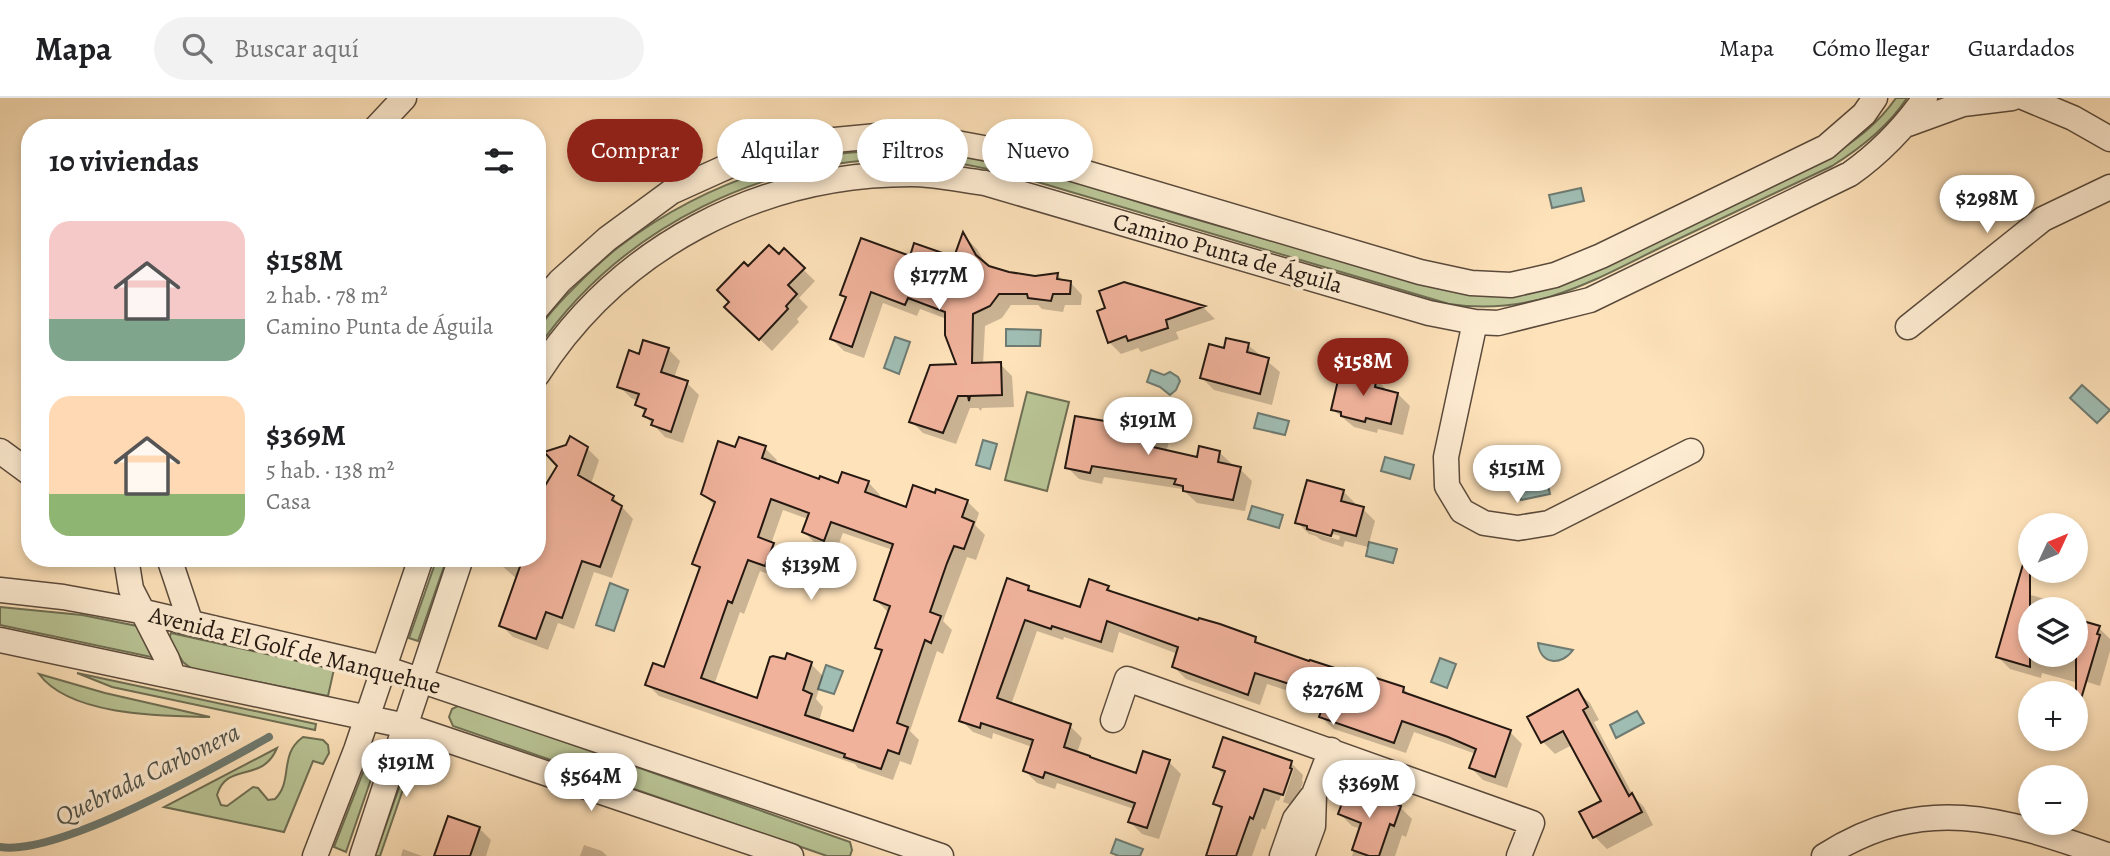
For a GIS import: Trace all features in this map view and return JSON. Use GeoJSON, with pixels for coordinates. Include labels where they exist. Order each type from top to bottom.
{"type":"FeatureCollection","features":[{"type":"Feature","properties":{"kind":"street"},"geometry":{"type":"LineString","coordinates":[[384,119],[404,98]]}},
{"type":"Feature","properties":{"kind":"street","name":"Camino Punta de Águila"},"geometry":{"type":"LineString","coordinates":[[546,297],[560,281],[607,239],[671,192],[733,164],[803,143],[877,136],[951,142],[1032,157],[1420,272],[1471,283],[1511,285],[1555,275],[1601,256],[1826,147],[1864,114],[1875,98]]}},
{"type":"Feature","properties":{"kind":"street","name":"Camino Punta de Águila"},"geometry":{"type":"LineString","coordinates":[[546,361],[597,299],[642,260],[709,219],[782,192],[854,177],[913,174],[985,183],[1429,313],[1475,322],[1517,320],[1590,300],[1850,174],[1879,153],[1907,124],[1925,98]]}},
{"type":"Feature","properties":{"kind":"street"},"geometry":{"type":"LineString","coordinates":[[1907,124],[1963,104],[2012,98]]}},
{"type":"Feature","properties":{"kind":"street"},"geometry":{"type":"LineString","coordinates":[[2025,98],[2073,118],[2110,139]]}},
{"type":"Feature","properties":{"kind":"street"},"geometry":{"type":"LineString","coordinates":[[1908,327],[2043,219],[2110,187]]}},
{"type":"Feature","properties":{"kind":"street"},"geometry":{"type":"LineString","coordinates":[[1475,322],[1446,457],[1447,486],[1462,511],[1484,523],[1518,528],[1549,523],[1691,451]]}},
{"type":"Feature","properties":{"kind":"street"},"geometry":{"type":"LineString","coordinates":[[0,452],[21,467]]}},
{"type":"Feature","properties":{"kind":"street"},"geometry":{"type":"LineString","coordinates":[[127,567],[131,589],[140,611],[167,659],[173,676]]}},
{"type":"Feature","properties":{"kind":"street"},"geometry":{"type":"LineString","coordinates":[[172,567],[190,621]]}},
{"type":"Feature","properties":{"kind":"street"},"geometry":{"type":"LineString","coordinates":[[315,856],[367,717],[418,567]]}},
{"type":"Feature","properties":{"kind":"street"},"geometry":{"type":"LineString","coordinates":[[362,856],[458,567]]}},
{"type":"Feature","properties":{"kind":"street","name":"Avenida El Golf de Manquehue"},"geometry":{"type":"LineString","coordinates":[[0,590],[63,597],[190,621],[384,668],[888,847],[941,856]]}},
{"type":"Feature","properties":{"kind":"street","name":"Avenida El Golf de Manquehue"},"geometry":{"type":"LineString","coordinates":[[0,640],[406,726],[791,856]]}},
{"type":"Feature","properties":{"kind":"street"},"geometry":{"type":"LineString","coordinates":[[1113,720],[1127,678],[1532,823],[1519,856]]}},
{"type":"Feature","properties":{"kind":"street"},"geometry":{"type":"LineString","coordinates":[[1282,856],[1295,819],[1314,794],[1331,750]]}},
{"type":"Feature","properties":{"kind":"street"},"geometry":{"type":"LineString","coordinates":[[1302,856],[1313,826],[1314,794]]}},
{"type":"Feature","properties":{"kind":"street"},"geometry":{"type":"LineString","coordinates":[[1824,856],[1853,838],[1883,827],[1915,819],[1952,816],[1993,820],[2031,828],[2110,856]]}},
{"type":"Feature","properties":{"kind":"green space"},"geometry":{"type":"Polygon","coordinates":[[[1896,98],[1907,98],[1873,136],[1832,166],[1565,292],[1511,305],[1481,307],[1449,304],[1037,182],[1074,182],[1204,222],[1435,287],[1470,294],[1500,296],[1531,292],[1565,283],[1829,157],[1866,131],[1896,98]]]}},
{"type":"Feature","properties":{"kind":"green space"},"geometry":{"type":"Polygon","coordinates":[[[857,153],[857,162],[843,164],[843,154],[857,153]]]}},
{"type":"Feature","properties":{"kind":"green space"},"geometry":{"type":"Polygon","coordinates":[[[968,156],[982,158],[982,168],[968,165],[968,156]]]}},
{"type":"Feature","properties":{"kind":"green space"},"geometry":{"type":"Polygon","coordinates":[[[736,182],[765,182],[703,206],[655,234],[611,267],[572,305],[546,338],[546,319],[561,301],[620,246],[663,217],[707,193],[736,182]]]}},
{"type":"Feature","properties":{"kind":"green space"},"geometry":{"type":"Polygon","coordinates":[[[1027,392],[1069,402],[1047,491],[1005,480],[1027,392]]]}},
{"type":"Feature","properties":{"kind":"green space"},"geometry":{"type":"Polygon","coordinates":[[[434,567],[444,567],[418,641],[409,638],[434,567]]]}},
{"type":"Feature","properties":{"kind":"green space"},"geometry":{"type":"Polygon","coordinates":[[[0,607],[82,615],[142,627],[154,654],[151,657],[0,625],[0,607]]]}},
{"type":"Feature","properties":{"kind":"green space"},"geometry":{"type":"Polygon","coordinates":[[[171,633],[334,669],[328,696],[192,669],[183,662],[169,639],[171,633]]]}},
{"type":"Feature","properties":{"kind":"green space"},"geometry":{"type":"Polygon","coordinates":[[[77,673],[316,724],[315,730],[112,687],[77,673]]]}},
{"type":"Feature","properties":{"kind":"green space"},"geometry":{"type":"Polygon","coordinates":[[[39,674],[105,693],[210,717],[143,714],[94,706],[53,688],[39,674]]]}},
{"type":"Feature","properties":{"kind":"green space"},"geometry":{"type":"Polygon","coordinates":[[[460,705],[850,842],[850,856],[827,856],[453,726],[449,717],[452,709],[460,705]]]}},
{"type":"Feature","properties":{"kind":"green space"},"geometry":{"type":"Polygon","coordinates":[[[303,737],[323,740],[328,745],[329,753],[323,764],[313,761],[284,832],[164,807],[277,748],[263,766],[228,778],[217,795],[221,805],[227,806],[253,787],[258,788],[268,800],[275,799],[284,784],[291,752],[303,737]]]}},
{"type":"Feature","properties":{"kind":"green space"},"geometry":{"type":"Polygon","coordinates":[[[369,757],[378,759],[346,852],[334,847],[369,757]]]}},
{"type":"Feature","properties":{"kind":"green space"},"geometry":{"type":"Polygon","coordinates":[[[406,768],[410,769],[380,856],[375,856],[406,768]]]}},
{"type":"Feature","properties":{"kind":"water"},"geometry":{"type":"Polygon","coordinates":[[[1581,188],[1584,201],[1552,208],[1549,195],[1581,188]]]}},
{"type":"Feature","properties":{"kind":"water"},"geometry":{"type":"Polygon","coordinates":[[[1006,329],[1041,330],[1040,346],[1006,346],[1006,329]]]}},
{"type":"Feature","properties":{"kind":"water"},"geometry":{"type":"Polygon","coordinates":[[[895,337],[910,342],[899,374],[884,368],[895,337]]]}},
{"type":"Feature","properties":{"kind":"water"},"geometry":{"type":"Polygon","coordinates":[[[1151,370],[1164,375],[1170,372],[1178,377],[1180,381],[1176,390],[1170,395],[1147,382],[1151,370]]]}},
{"type":"Feature","properties":{"kind":"water"},"geometry":{"type":"Polygon","coordinates":[[[2082,385],[2110,410],[2097,423],[2070,398],[2082,385]]]}},
{"type":"Feature","properties":{"kind":"water"},"geometry":{"type":"Polygon","coordinates":[[[1258,413],[1289,421],[1285,435],[1254,428],[1258,413]]]}},
{"type":"Feature","properties":{"kind":"water"},"geometry":{"type":"Polygon","coordinates":[[[983,440],[997,444],[990,469],[976,465],[983,440]]]}},
{"type":"Feature","properties":{"kind":"water"},"geometry":{"type":"Polygon","coordinates":[[[1385,457],[1414,465],[1410,479],[1381,471],[1385,457]]]}},
{"type":"Feature","properties":{"kind":"water"},"geometry":{"type":"Polygon","coordinates":[[[1547,481],[1550,494],[1521,500],[1518,487],[1547,481]]]}},
{"type":"Feature","properties":{"kind":"water"},"geometry":{"type":"Polygon","coordinates":[[[1252,506],[1283,515],[1279,528],[1248,519],[1252,506]]]}},
{"type":"Feature","properties":{"kind":"water"},"geometry":{"type":"Polygon","coordinates":[[[1369,542],[1397,549],[1393,563],[1366,556],[1369,542]]]}},
{"type":"Feature","properties":{"kind":"water"},"geometry":{"type":"Polygon","coordinates":[[[610,583],[628,590],[614,631],[596,625],[610,583]]]}},
{"type":"Feature","properties":{"kind":"water"},"geometry":{"type":"Polygon","coordinates":[[[1538,643],[1573,650],[1563,659],[1552,661],[1543,656],[1538,643]]]}},
{"type":"Feature","properties":{"kind":"water"},"geometry":{"type":"Polygon","coordinates":[[[1440,658],[1456,664],[1447,688],[1431,682],[1440,658]]]}},
{"type":"Feature","properties":{"kind":"water"},"geometry":{"type":"Polygon","coordinates":[[[826,665],[843,671],[834,694],[818,689],[826,665]]]}},
{"type":"Feature","properties":{"kind":"water"},"geometry":{"type":"Polygon","coordinates":[[[1637,711],[1644,723],[1616,738],[1610,725],[1637,711]]]}},
{"type":"Feature","properties":{"kind":"water"},"geometry":{"type":"Polygon","coordinates":[[[1116,839],[1143,849],[1140,856],[1119,856],[1111,853],[1116,839]]]}},
{"type":"Feature","properties":{"kind":"building"},"geometry":{"type":"Polygon","coordinates":[[[963,232],[976,255],[989,266],[1035,276],[1058,273],[1057,279],[1071,281],[1070,294],[1053,294],[1051,301],[1028,298],[1027,294],[999,294],[990,306],[973,314],[972,363],[1001,362],[1002,395],[970,396],[969,401],[968,396],[958,396],[943,433],[909,422],[930,365],[956,364],[945,335],[945,312],[908,298],[905,305],[871,292],[852,347],[830,339],[846,297],[840,295],[861,238],[910,256],[914,243],[954,257],[963,232]]]}},
{"type":"Feature","properties":{"kind":"building"},"geometry":{"type":"Polygon","coordinates":[[[769,245],[779,254],[784,248],[805,268],[788,285],[797,294],[786,306],[788,309],[759,340],[724,307],[729,302],[717,290],[744,262],[748,266],[769,245]]]}},
{"type":"Feature","properties":{"kind":"building"},"geometry":{"type":"Polygon","coordinates":[[[1124,282],[1205,306],[1166,320],[1168,328],[1128,341],[1126,336],[1108,343],[1097,311],[1105,308],[1099,291],[1124,282]]]}},
{"type":"Feature","properties":{"kind":"building"},"geometry":{"type":"Polygon","coordinates":[[[1226,338],[1249,343],[1247,352],[1269,358],[1260,394],[1200,378],[1209,344],[1224,348],[1226,338]]]}},
{"type":"Feature","properties":{"kind":"building"},"geometry":{"type":"Polygon","coordinates":[[[643,340],[669,348],[661,372],[688,381],[671,432],[651,425],[653,420],[643,416],[646,409],[635,405],[639,394],[617,387],[629,350],[639,354],[643,340]]]}},
{"type":"Feature","properties":{"kind":"building"},"geometry":{"type":"Polygon","coordinates":[[[1344,368],[1377,377],[1375,387],[1398,393],[1391,424],[1366,418],[1365,422],[1341,416],[1341,412],[1331,410],[1339,376],[1342,377],[1344,368]]]}},
{"type":"Feature","properties":{"kind":"building"},"geometry":{"type":"Polygon","coordinates":[[[1075,416],[1123,424],[1124,418],[1159,424],[1153,447],[1197,457],[1199,446],[1220,451],[1218,462],[1241,467],[1233,500],[1183,491],[1183,486],[1174,484],[1176,479],[1092,466],[1090,473],[1065,468],[1075,416]]]}},
{"type":"Feature","properties":{"kind":"building"},"geometry":{"type":"Polygon","coordinates":[[[570,436],[588,447],[578,475],[614,496],[612,500],[622,506],[600,567],[582,561],[562,618],[546,612],[536,639],[499,626],[520,567],[546,567],[546,484],[557,466],[546,451],[566,445],[570,436]]]}},
{"type":"Feature","properties":{"kind":"building"},"geometry":{"type":"Polygon","coordinates":[[[739,437],[766,446],[762,458],[819,479],[820,476],[838,483],[842,472],[869,481],[865,492],[906,507],[913,485],[935,493],[936,489],[968,500],[962,517],[974,522],[964,549],[954,546],[947,563],[930,612],[941,616],[931,643],[925,640],[897,723],[908,727],[899,754],[888,750],[881,769],[645,685],[653,663],[664,667],[700,567],[692,564],[715,502],[701,494],[718,441],[735,447],[739,437]],[[771,499],[758,537],[774,543],[765,566],[748,560],[732,603],[728,601],[701,678],[757,698],[770,657],[785,659],[787,653],[812,662],[803,690],[812,694],[805,715],[853,731],[882,650],[875,648],[890,606],[874,600],[893,544],[831,522],[824,541],[802,532],[809,513],[771,499]]]}},
{"type":"Feature","properties":{"kind":"building"},"geometry":{"type":"Polygon","coordinates":[[[1307,480],[1344,490],[1341,501],[1364,507],[1356,536],[1333,530],[1331,536],[1295,523],[1307,480]]]}},
{"type":"Feature","properties":{"kind":"building"},"geometry":{"type":"Polygon","coordinates":[[[1007,578],[1029,586],[1028,590],[1080,607],[1089,579],[1109,586],[1107,590],[1198,620],[1199,618],[1220,624],[1256,637],[1255,642],[1309,661],[1344,671],[1345,668],[1404,687],[1403,692],[1511,730],[1495,777],[1469,768],[1476,749],[1448,737],[1402,721],[1394,743],[1319,717],[1327,696],[1255,673],[1248,695],[1172,667],[1178,647],[1107,621],[1101,642],[1025,620],[997,698],[1071,724],[1064,747],[1090,757],[1136,773],[1143,751],[1170,760],[1147,828],[1128,822],[1135,803],[1045,772],[1043,778],[1023,771],[1033,740],[981,723],[980,728],[959,721],[1007,578]]]}},
{"type":"Feature","properties":{"kind":"building"},"geometry":{"type":"Polygon","coordinates":[[[2018,582],[2030,583],[2030,597],[2018,597],[2018,663],[1996,657],[2018,582]]]}},
{"type":"Feature","properties":{"kind":"building"},"geometry":{"type":"Polygon","coordinates":[[[2088,622],[2100,626],[2097,634],[2100,635],[2086,681],[2076,681],[2076,667],[2088,667],[2088,622]]]}},
{"type":"Feature","properties":{"kind":"building"},"geometry":{"type":"Polygon","coordinates":[[[1578,689],[1588,707],[1583,710],[1629,796],[1632,793],[1642,812],[1593,838],[1579,812],[1601,801],[1563,731],[1541,743],[1527,717],[1578,689]]]}},
{"type":"Feature","properties":{"kind":"building"},"geometry":{"type":"Polygon","coordinates":[[[1223,737],[1292,761],[1292,769],[1283,795],[1264,789],[1253,819],[1250,817],[1236,856],[1206,856],[1222,807],[1213,804],[1225,771],[1213,767],[1223,737]]]}},
{"type":"Feature","properties":{"kind":"building"},"geometry":{"type":"Polygon","coordinates":[[[1348,787],[1401,806],[1394,826],[1390,824],[1379,856],[1369,856],[1352,850],[1361,823],[1338,814],[1348,787]]]}},
{"type":"Feature","properties":{"kind":"building"},"geometry":{"type":"Polygon","coordinates":[[[448,816],[480,827],[470,856],[434,856],[448,816]]]}},
{"type":"Feature","properties":{"kind":"waterway","name":"Quebrada Carbonera"},"geometry":{"type":"LineString","coordinates":[[0,847],[26,846],[59,838],[97,824],[175,788],[269,737]]}}]}
